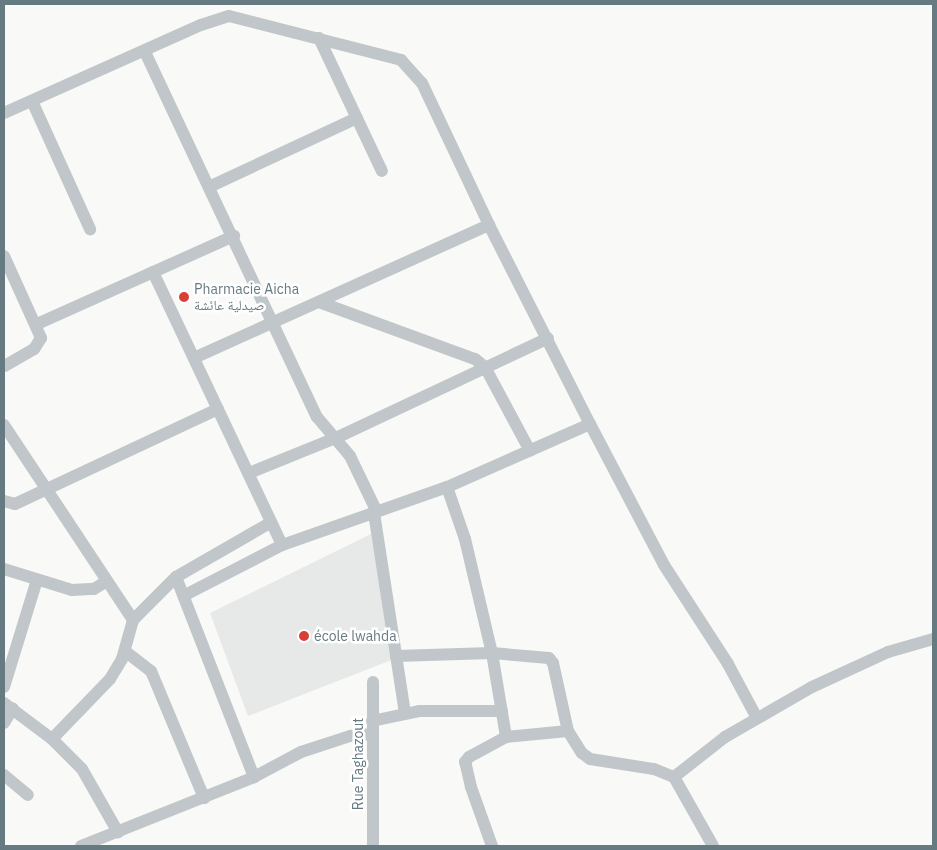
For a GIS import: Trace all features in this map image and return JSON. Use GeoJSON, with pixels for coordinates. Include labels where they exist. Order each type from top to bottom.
{"type":"FeatureCollection","features":[{"type":"Feature","properties":{"kind":"street"},"geometry":{"type":"LineString","coordinates":[[4,113],[145,52],[201,24],[229,16],[319,38],[408,64],[422,82],[489,225],[664,565],[728,664],[757,718]]}},
{"type":"Feature","properties":{"kind":"street"},"geometry":{"type":"LineString","coordinates":[[319,38],[382,171]]}},
{"type":"Feature","properties":{"kind":"street"},"geometry":{"type":"LineString","coordinates":[[145,52],[276,322],[317,417],[338,437],[375,513],[405,713]]}},
{"type":"Feature","properties":{"kind":"street"},"geometry":{"type":"LineString","coordinates":[[32,101],[90,229]]}},
{"type":"Feature","properties":{"kind":"street"},"geometry":{"type":"LineString","coordinates":[[211,186],[357,118]]}},
{"type":"Feature","properties":{"kind":"street"},"geometry":{"type":"LineString","coordinates":[[194,358],[489,225]]}},
{"type":"Feature","properties":{"kind":"street"},"geometry":{"type":"LineString","coordinates":[[37,324],[234,236]]}},
{"type":"Feature","properties":{"kind":"street"},"geometry":{"type":"LineString","coordinates":[[4,256],[37,324],[41,338],[39,344],[4,366]]}},
{"type":"Feature","properties":{"kind":"street"},"geometry":{"type":"LineString","coordinates":[[153,272],[282,545]]}},
{"type":"Feature","properties":{"kind":"street"},"geometry":{"type":"LineString","coordinates":[[320,302],[459,352],[485,367],[530,451]]}},
{"type":"Feature","properties":{"kind":"street"},"geometry":{"type":"LineString","coordinates":[[248,473],[338,437],[548,338]]}},
{"type":"Feature","properties":{"kind":"street"},"geometry":{"type":"LineString","coordinates":[[4,501],[15,504],[218,409]]}},
{"type":"Feature","properties":{"kind":"street"},"geometry":{"type":"LineString","coordinates":[[185,595],[282,545],[447,487],[590,424]]}},
{"type":"Feature","properties":{"kind":"street"},"geometry":{"type":"LineString","coordinates":[[4,427],[132,620]]}},
{"type":"Feature","properties":{"kind":"street"},"geometry":{"type":"LineString","coordinates":[[447,487],[465,539],[492,653],[506,737]]}},
{"type":"Feature","properties":{"kind":"street"},"geometry":{"type":"LineString","coordinates":[[52,738],[110,679],[125,651],[132,620],[176,577],[270,523]]}},
{"type":"Feature","properties":{"kind":"street"},"geometry":{"type":"LineString","coordinates":[[4,569],[72,590],[94,588],[105,582]]}},
{"type":"Feature","properties":{"kind":"street"},"geometry":{"type":"LineString","coordinates":[[176,577],[185,595],[254,777]]}},
{"type":"Feature","properties":{"kind":"street"},"geometry":{"type":"LineString","coordinates":[[4,687],[37,580]]}},
{"type":"Feature","properties":{"kind":"street"},"geometry":{"type":"LineString","coordinates":[[396,656],[492,653],[551,660],[568,731],[590,759],[674,777],[757,718],[860,663],[933,639]]}},
{"type":"Feature","properties":{"kind":"street"},"geometry":{"type":"LineString","coordinates":[[125,651],[151,671],[204,798]]}},
{"type":"Feature","properties":{"kind":"street","name":"Rue Taghazout"},"geometry":{"type":"LineString","coordinates":[[373,682],[373,846]]}},
{"type":"Feature","properties":{"kind":"street"},"geometry":{"type":"LineString","coordinates":[[4,723],[8,706],[52,738],[82,769],[118,832]]}},
{"type":"Feature","properties":{"kind":"street"},"geometry":{"type":"LineString","coordinates":[[81,846],[254,777],[301,752],[350,736],[405,713],[502,711]]}},
{"type":"Feature","properties":{"kind":"street"},"geometry":{"type":"LineString","coordinates":[[492,846],[465,762],[473,753],[506,737],[568,731]]}},
{"type":"Feature","properties":{"kind":"street"},"geometry":{"type":"LineString","coordinates":[[4,774],[28,795]]}},
{"type":"Feature","properties":{"kind":"street"},"geometry":{"type":"LineString","coordinates":[[674,777],[712,846]]}},
{"type":"Feature","properties":{"kind":"shaded area","name":"école lwahda"},"geometry":{"type":"Polygon","coordinates":[[[371,534],[394,659],[248,716],[210,613],[371,534]]]}},
{"type":"Feature","properties":{"kind":"place","name":"Pharmacie Aicha صيدلية عائشة"},"geometry":{"type":"Point","coordinates":[184,297]}},
{"type":"Feature","properties":{"kind":"place","name":"école lwahda"},"geometry":{"type":"Point","coordinates":[304,636]}}]}
